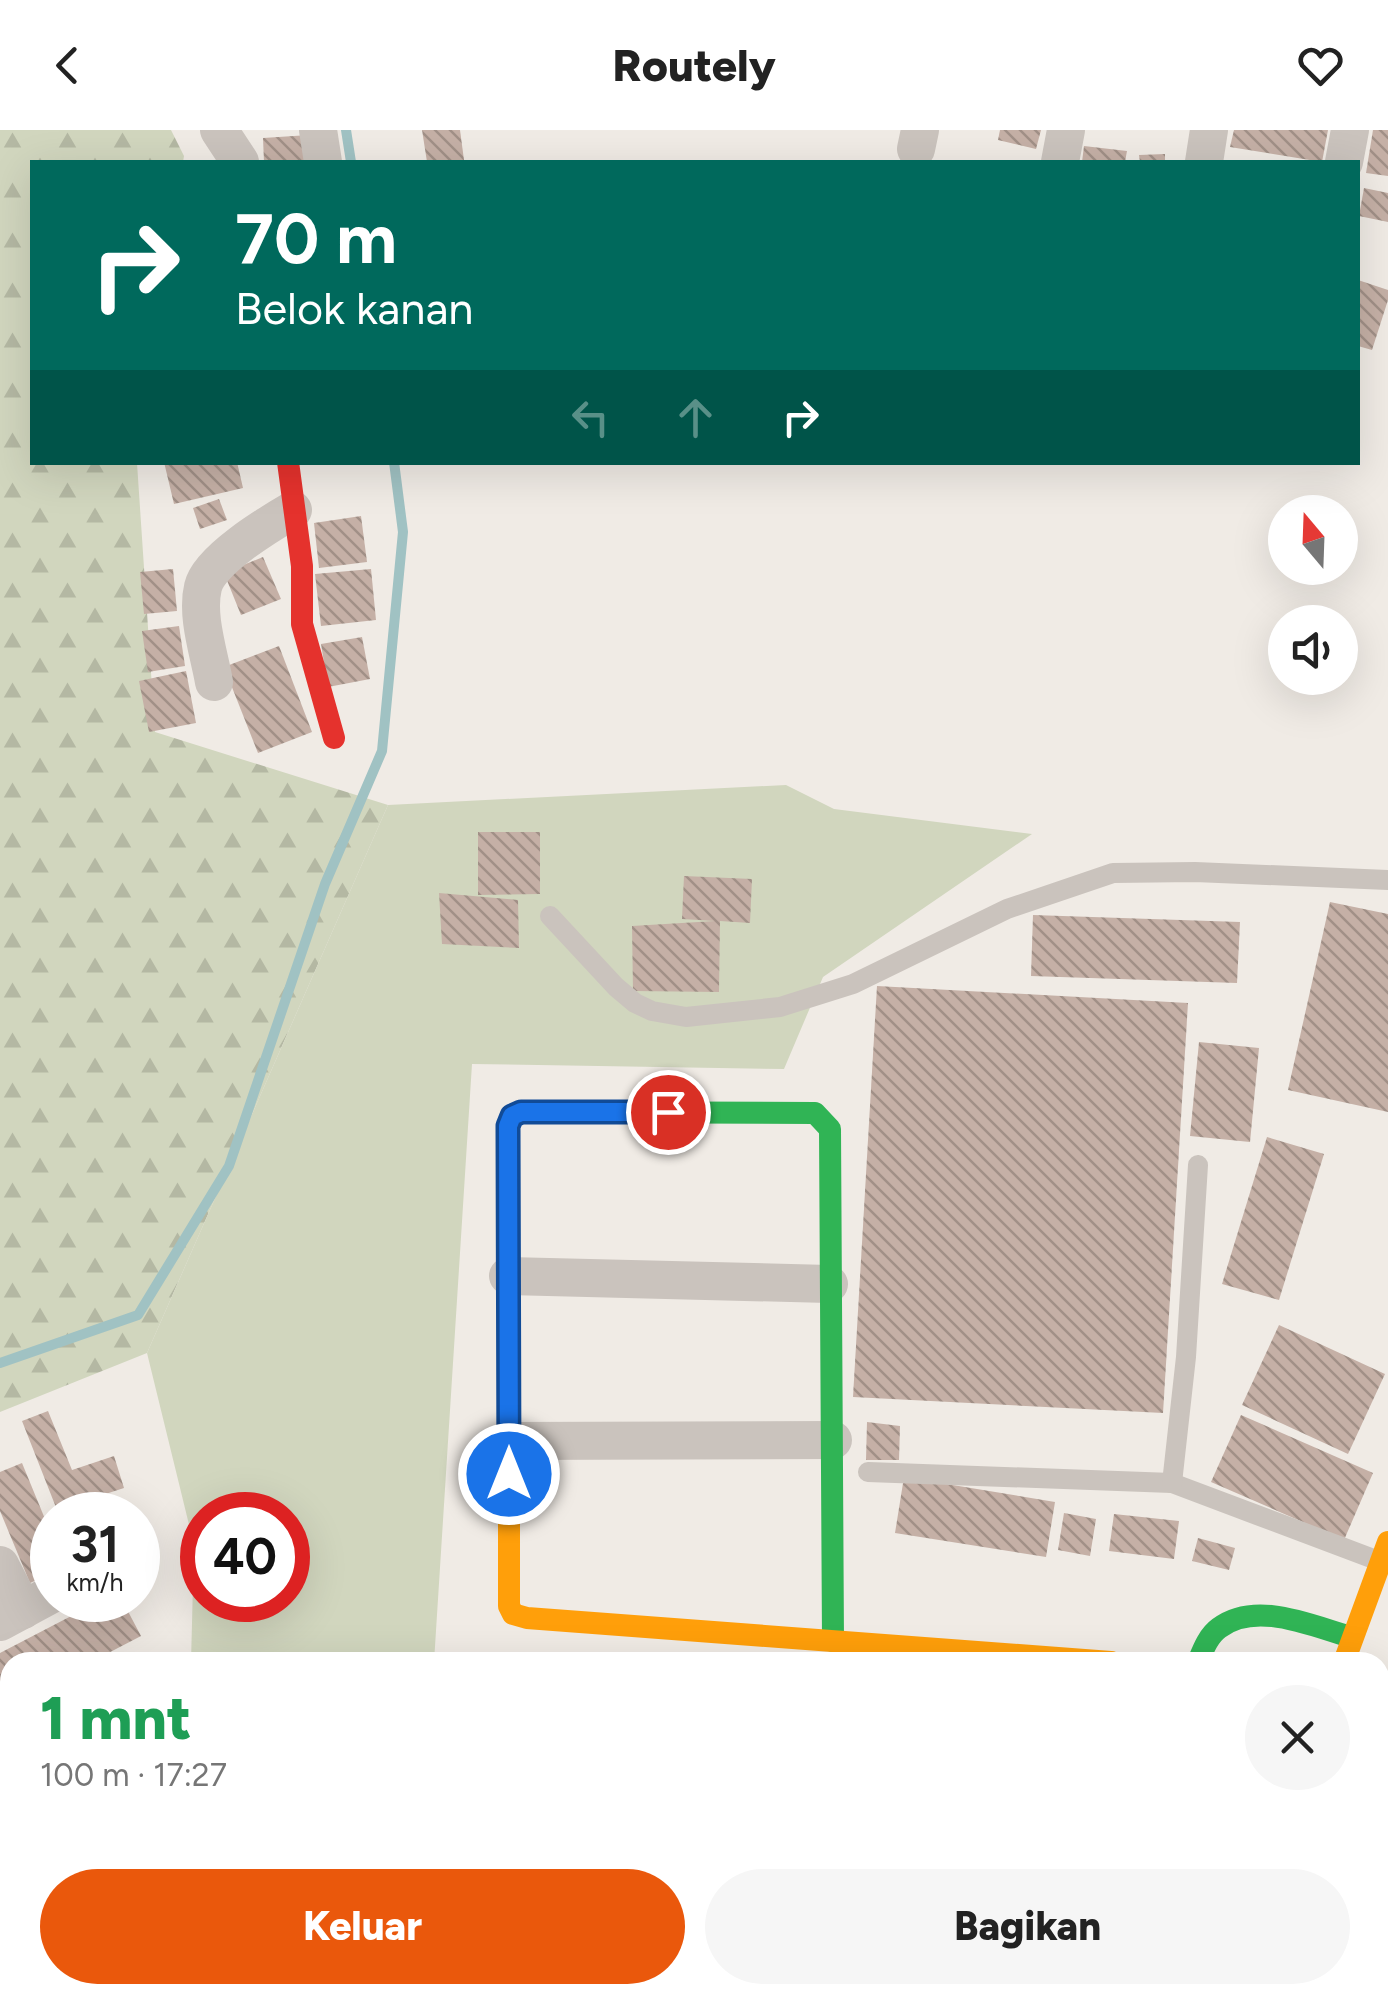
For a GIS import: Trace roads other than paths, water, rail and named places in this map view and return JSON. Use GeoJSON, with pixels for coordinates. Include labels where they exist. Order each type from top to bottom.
{"type":"FeatureCollection","features":[{"type":"Feature","properties":{"kind":"street"},"geometry":{"type":"LineString","coordinates":[[219,130],[239,160]]}},
{"type":"Feature","properties":{"kind":"street"},"geometry":{"type":"LineString","coordinates":[[318,130],[323,160]]}},
{"type":"Feature","properties":{"kind":"street"},"geometry":{"type":"LineString","coordinates":[[1060,160],[1066,130]]}},
{"type":"Feature","properties":{"kind":"street"},"geometry":{"type":"LineString","coordinates":[[1204,160],[1210,130]]}},
{"type":"Feature","properties":{"kind":"street"},"geometry":{"type":"LineString","coordinates":[[1344,160],[1350,130]]}},
{"type":"Feature","properties":{"kind":"street"},"geometry":{"type":"LineString","coordinates":[[288,465],[302,566],[302,624],[334,738]]}},
{"type":"Feature","properties":{"kind":"street"},"geometry":{"type":"LineString","coordinates":[[214,682],[203,616],[208,573],[265,527],[293,510]]}},
{"type":"Feature","properties":{"kind":"street"},"geometry":{"type":"LineString","coordinates":[[833,1641],[830,1129],[815,1113],[521,1112],[512,1116],[508,1126],[509,1606],[514,1614],[526,1618],[979,1652]]}},
{"type":"Feature","properties":{"kind":"street"},"geometry":{"type":"LineString","coordinates":[[508,1276],[829,1284]]}},
{"type":"Feature","properties":{"kind":"street"},"geometry":{"type":"LineString","coordinates":[[509,1441],[832,1440]]}},
{"type":"Feature","properties":{"kind":"street"},"geometry":{"type":"LineString","coordinates":[[1347,1652],[1383,1552]]}},
{"type":"Feature","properties":{"kind":"street"},"geometry":{"type":"LineString","coordinates":[[0,1565],[25,1609]]}},
{"type":"Feature","properties":{"kind":"street"},"geometry":{"type":"LineString","coordinates":[[1204,1652],[1216,1630],[1247,1616],[1275,1618],[1351,1637]]}},
{"type":"Feature","properties":{"kind":"lane"},"geometry":{"type":"LineString","coordinates":[[550,916],[635,1003],[652,1011],[686,1017],[780,1006],[853,984],[1008,909],[1112,873],[1196,872],[1388,880]]}},
{"type":"Feature","properties":{"kind":"lane"},"geometry":{"type":"LineString","coordinates":[[1172,1483],[1186,1357],[1198,1165]]}},
{"type":"Feature","properties":{"kind":"lane"},"geometry":{"type":"LineString","coordinates":[[868,1472],[1172,1483],[1383,1552]]}},
{"type":"Feature","properties":{"kind":"waterway"},"geometry":{"type":"LineString","coordinates":[[346,130],[351,160]]}},
{"type":"Feature","properties":{"kind":"waterway"},"geometry":{"type":"LineString","coordinates":[[0,1363],[138,1315],[229,1166],[325,884],[382,751],[403,532],[394,465]]}}]}
